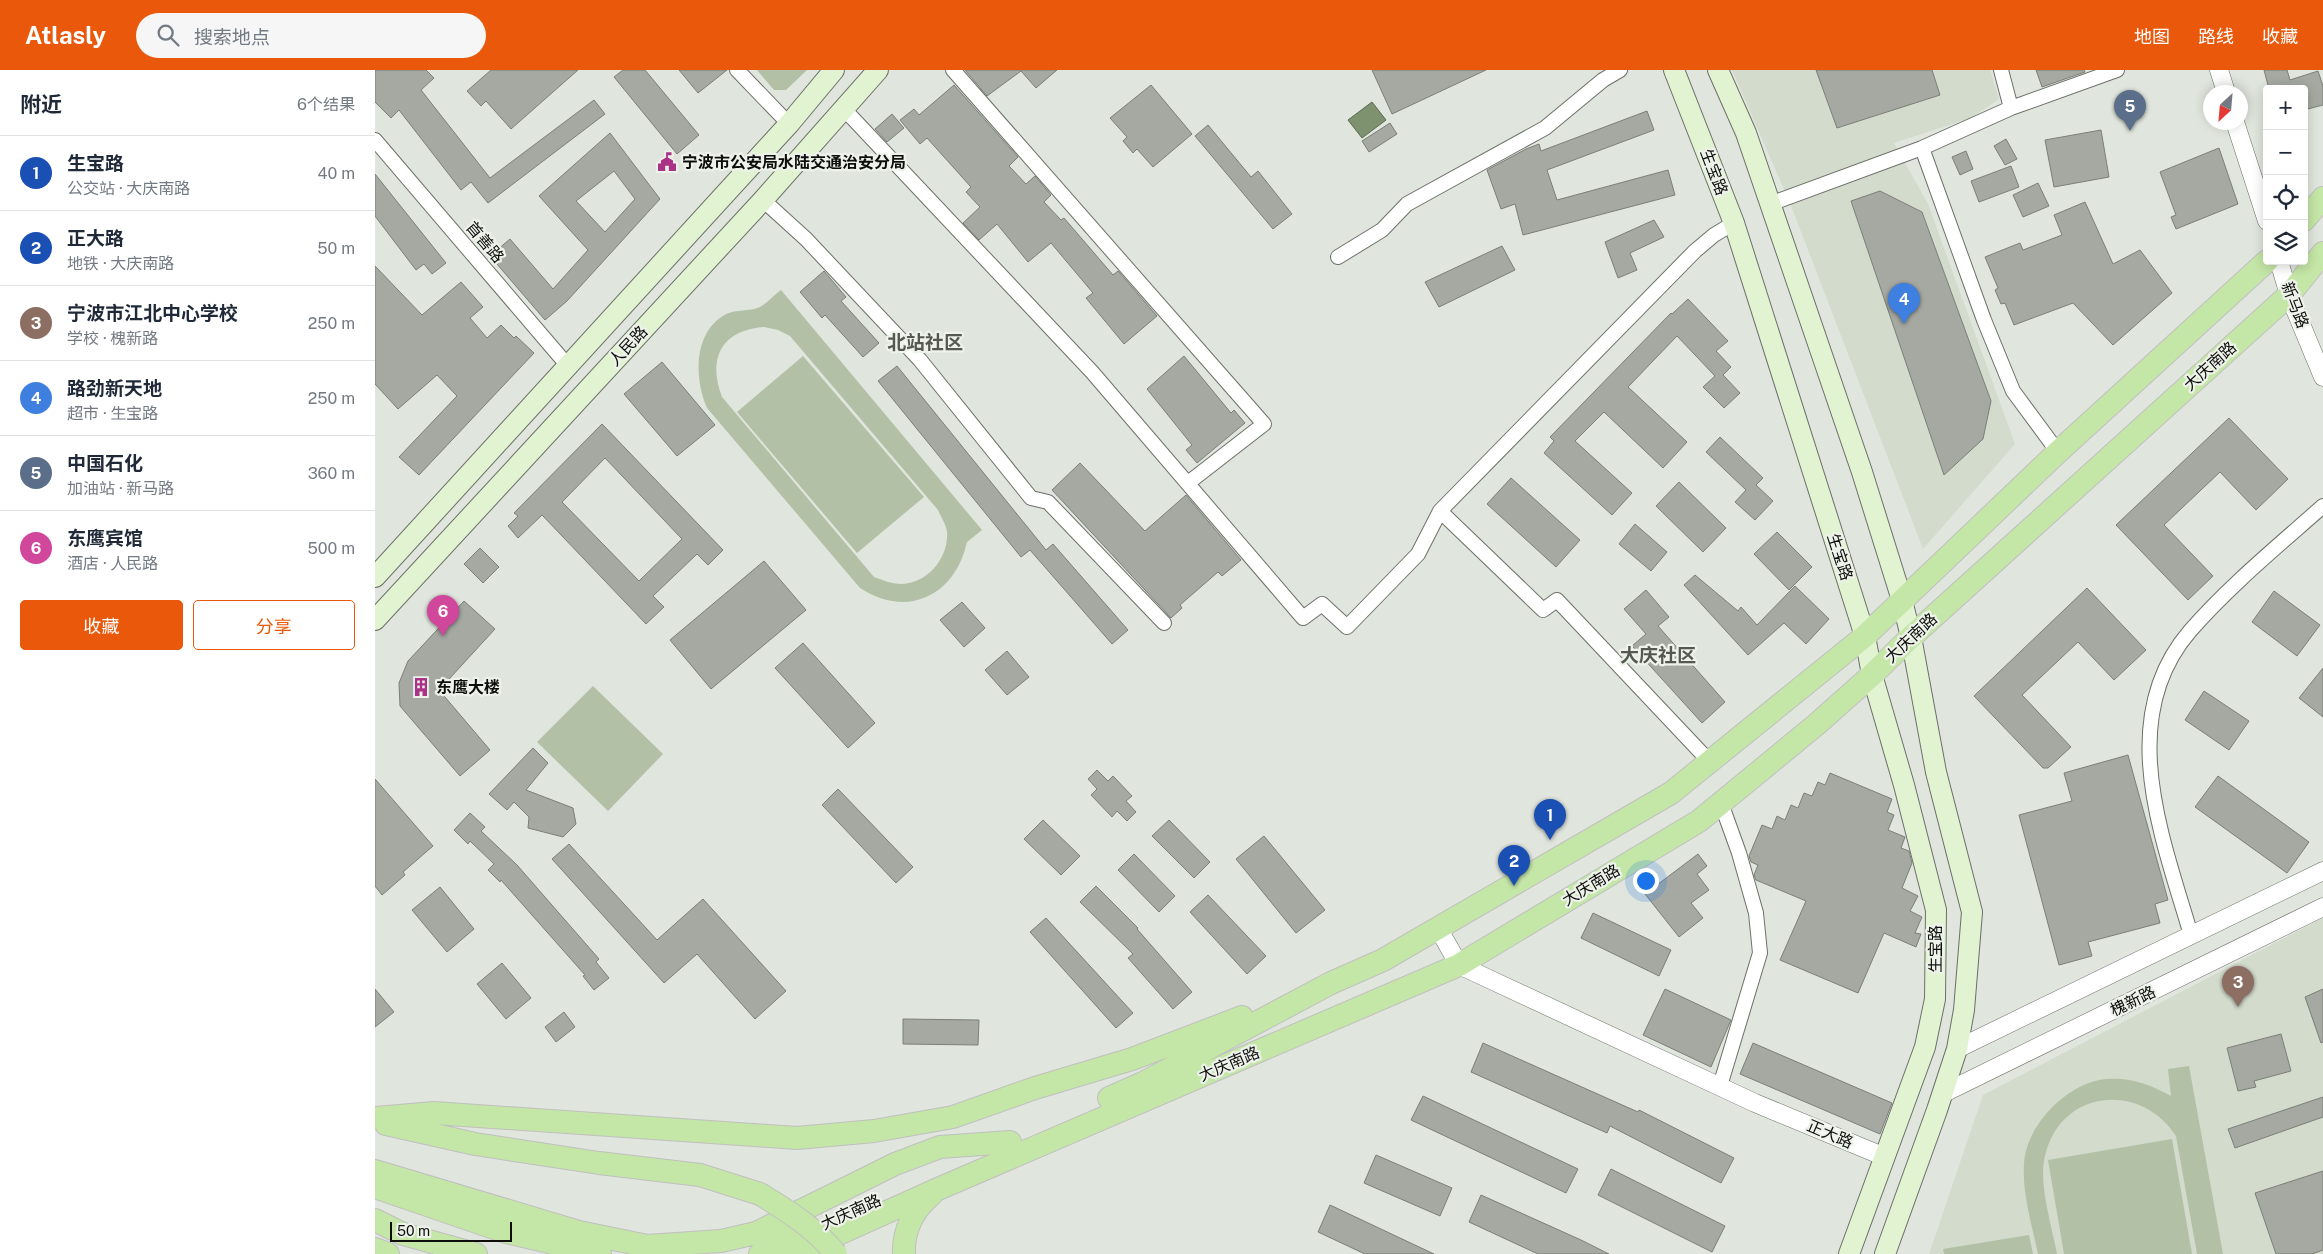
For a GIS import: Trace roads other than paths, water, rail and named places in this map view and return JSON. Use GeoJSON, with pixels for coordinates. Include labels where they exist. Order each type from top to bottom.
{"type":"FeatureCollection","features":[{"type":"Feature","properties":{"kind":"main road","name":"人民路"},"geometry":{"type":"LineString","coordinates":[[375,578],[789,124],[834,70]]}},
{"type":"Feature","properties":{"kind":"main road","name":"人民路"},"geometry":{"type":"LineString","coordinates":[[375,620],[763,200],[878,70]]}},
{"type":"Feature","properties":{"kind":"main road","name":"生宝路"},"geometry":{"type":"LineString","coordinates":[[1674,70],[1734,223],[1865,636],[1872,676],[1904,785],[1935,910],[1935,999],[1925,1047],[1849,1254]]}},
{"type":"Feature","properties":{"kind":"main road","name":"生宝路"},"geometry":{"type":"LineString","coordinates":[[1718,70],[1745,133],[1770,204],[1862,472],[1902,600],[1911,637],[1936,772],[1972,912],[1964,1010],[1957,1048],[1885,1254]]}},
{"type":"Feature","properties":{"kind":"main road"},"geometry":{"type":"LineString","coordinates":[[2308,215],[2323,198]]}},
{"type":"Feature","properties":{"kind":"main road","name":"大庆南路"},"geometry":{"type":"LineString","coordinates":[[794,1254],[938,1189],[1459,965],[1699,821],[1872,676],[1911,637],[2289,295],[2323,253]]}},
{"type":"Feature","properties":{"kind":"main road","name":"大庆南路"},"geometry":{"type":"LineString","coordinates":[[760,1254],[1143,1083],[1331,983],[1383,960],[1671,794],[1865,636],[2058,452],[2263,265]]}},
{"type":"Feature","properties":{"kind":"main road"},"geometry":{"type":"LineString","coordinates":[[375,1120],[434,1113],[797,1138],[874,1130],[953,1116],[1035,1088],[1132,1059],[1331,983]]}},
{"type":"Feature","properties":{"kind":"main road"},"geometry":{"type":"LineString","coordinates":[[375,1120],[475,1144],[700,1175],[760,1194],[801,1220],[826,1242],[836,1254]]}},
{"type":"Feature","properties":{"kind":"main road"},"geometry":{"type":"LineString","coordinates":[[647,1246],[721,1240],[756,1233],[895,1164],[940,1147],[1010,1142]]}},
{"type":"Feature","properties":{"kind":"main road"},"geometry":{"type":"LineString","coordinates":[[375,1172],[579,1232],[687,1254]]}},
{"type":"Feature","properties":{"kind":"main road"},"geometry":{"type":"LineString","coordinates":[[375,1186],[506,1232],[600,1254]]}},
{"type":"Feature","properties":{"kind":"main road"},"geometry":{"type":"LineString","coordinates":[[904,1254],[903,1244],[907,1230],[918,1206],[938,1189]]}},
{"type":"Feature","properties":{"kind":"main road"},"geometry":{"type":"LineString","coordinates":[[375,1220],[403,1234],[476,1254]]}},
{"type":"Feature","properties":{"kind":"main road"},"geometry":{"type":"LineString","coordinates":[[375,1249],[388,1254]]}},
{"type":"Feature","properties":{"kind":"street"},"geometry":{"type":"LineString","coordinates":[[737,70],[789,124]]}},
{"type":"Feature","properties":{"kind":"street"},"geometry":{"type":"LineString","coordinates":[[953,70],[1263,424],[1188,483]]}},
{"type":"Feature","properties":{"kind":"street"},"geometry":{"type":"LineString","coordinates":[[1338,257],[1382,230],[1407,204],[1545,128],[1603,80],[1620,70]]}},
{"type":"Feature","properties":{"kind":"street"},"geometry":{"type":"LineString","coordinates":[[2001,70],[2011,108]]}},
{"type":"Feature","properties":{"kind":"street"},"geometry":{"type":"LineString","coordinates":[[1770,204],[1922,148],[2011,108],[2117,70]]}},
{"type":"Feature","properties":{"kind":"street"},"geometry":{"type":"LineString","coordinates":[[2219,70],[2224,85]]}},
{"type":"Feature","properties":{"kind":"street"},"geometry":{"type":"LineString","coordinates":[[844,109],[1092,372],[1303,618],[1322,604],[1347,627],[1418,554],[1439,511],[1695,250],[1714,235],[1734,223]]}},
{"type":"Feature","properties":{"kind":"street"},"geometry":{"type":"LineString","coordinates":[[2238,130],[2267,220]]}},
{"type":"Feature","properties":{"kind":"street","name":"首善路"},"geometry":{"type":"LineString","coordinates":[[375,140],[568,366]]}},
{"type":"Feature","properties":{"kind":"street"},"geometry":{"type":"LineString","coordinates":[[1922,148],[1984,320],[2013,391],[2058,452]]}},
{"type":"Feature","properties":{"kind":"street"},"geometry":{"type":"LineString","coordinates":[[763,200],[806,238],[920,360],[1031,498],[1048,502],[1164,623]]}},
{"type":"Feature","properties":{"kind":"street","name":"新马路"},"geometry":{"type":"LineString","coordinates":[[2280,265],[2289,295],[2323,377]]}},
{"type":"Feature","properties":{"kind":"street"},"geometry":{"type":"LineString","coordinates":[[2191,935],[2153,799],[2149,751],[2155,698],[2175,652],[2189,631],[2323,506]]}},
{"type":"Feature","properties":{"kind":"street"},"geometry":{"type":"LineString","coordinates":[[1439,511],[1543,610],[1557,600],[1710,762]]}},
{"type":"Feature","properties":{"kind":"street"},"geometry":{"type":"LineString","coordinates":[[1720,1086],[1760,953],[1756,913],[1739,853],[1721,803]]}},
{"type":"Feature","properties":{"kind":"street","name":"槐新路"},"geometry":{"type":"LineString","coordinates":[[1957,1048],[2323,871]]}},
{"type":"Feature","properties":{"kind":"street","name":"槐新路"},"geometry":{"type":"LineString","coordinates":[[1942,1094],[2323,907]]}},
{"type":"Feature","properties":{"kind":"street"},"geometry":{"type":"LineString","coordinates":[[1438,928],[1459,965]]}},
{"type":"Feature","properties":{"kind":"street","name":"正大路"},"geometry":{"type":"LineString","coordinates":[[1459,965],[1720,1086],[1885,1157]]}},
{"type":"Feature","properties":{"kind":"place","name":"中国石化"},"geometry":{"type":"Point","coordinates":[2130,131]}},
{"type":"Feature","properties":{"kind":"place","name":"宁波市公安局水陆交通治安分局"},"geometry":{"type":"Point","coordinates":[667,162]}},
{"type":"Feature","properties":{"kind":"place","name":"路劲新天地"},"geometry":{"type":"Point","coordinates":[1904,324]}},
{"type":"Feature","properties":{"kind":"place","name":"东鹰宾馆"},"geometry":{"type":"Point","coordinates":[443,636]}},
{"type":"Feature","properties":{"kind":"place","name":"东鹰大楼"},"geometry":{"type":"Point","coordinates":[421,687]}},
{"type":"Feature","properties":{"kind":"place","name":"生宝路"},"geometry":{"type":"Point","coordinates":[1550,840]}},
{"type":"Feature","properties":{"kind":"place","name":"正大路"},"geometry":{"type":"Point","coordinates":[1514,886]}},
{"type":"Feature","properties":{"kind":"place","name":"宁波市江北中心学校"},"geometry":{"type":"Point","coordinates":[2238,1007]}},
{"type":"Feature","properties":{"kind":"district","name":"北站社区"},"geometry":{"type":"Point","coordinates":[925,342]}},
{"type":"Feature","properties":{"kind":"district","name":"大庆社区"},"geometry":{"type":"Point","coordinates":[1658,655]}}]}
